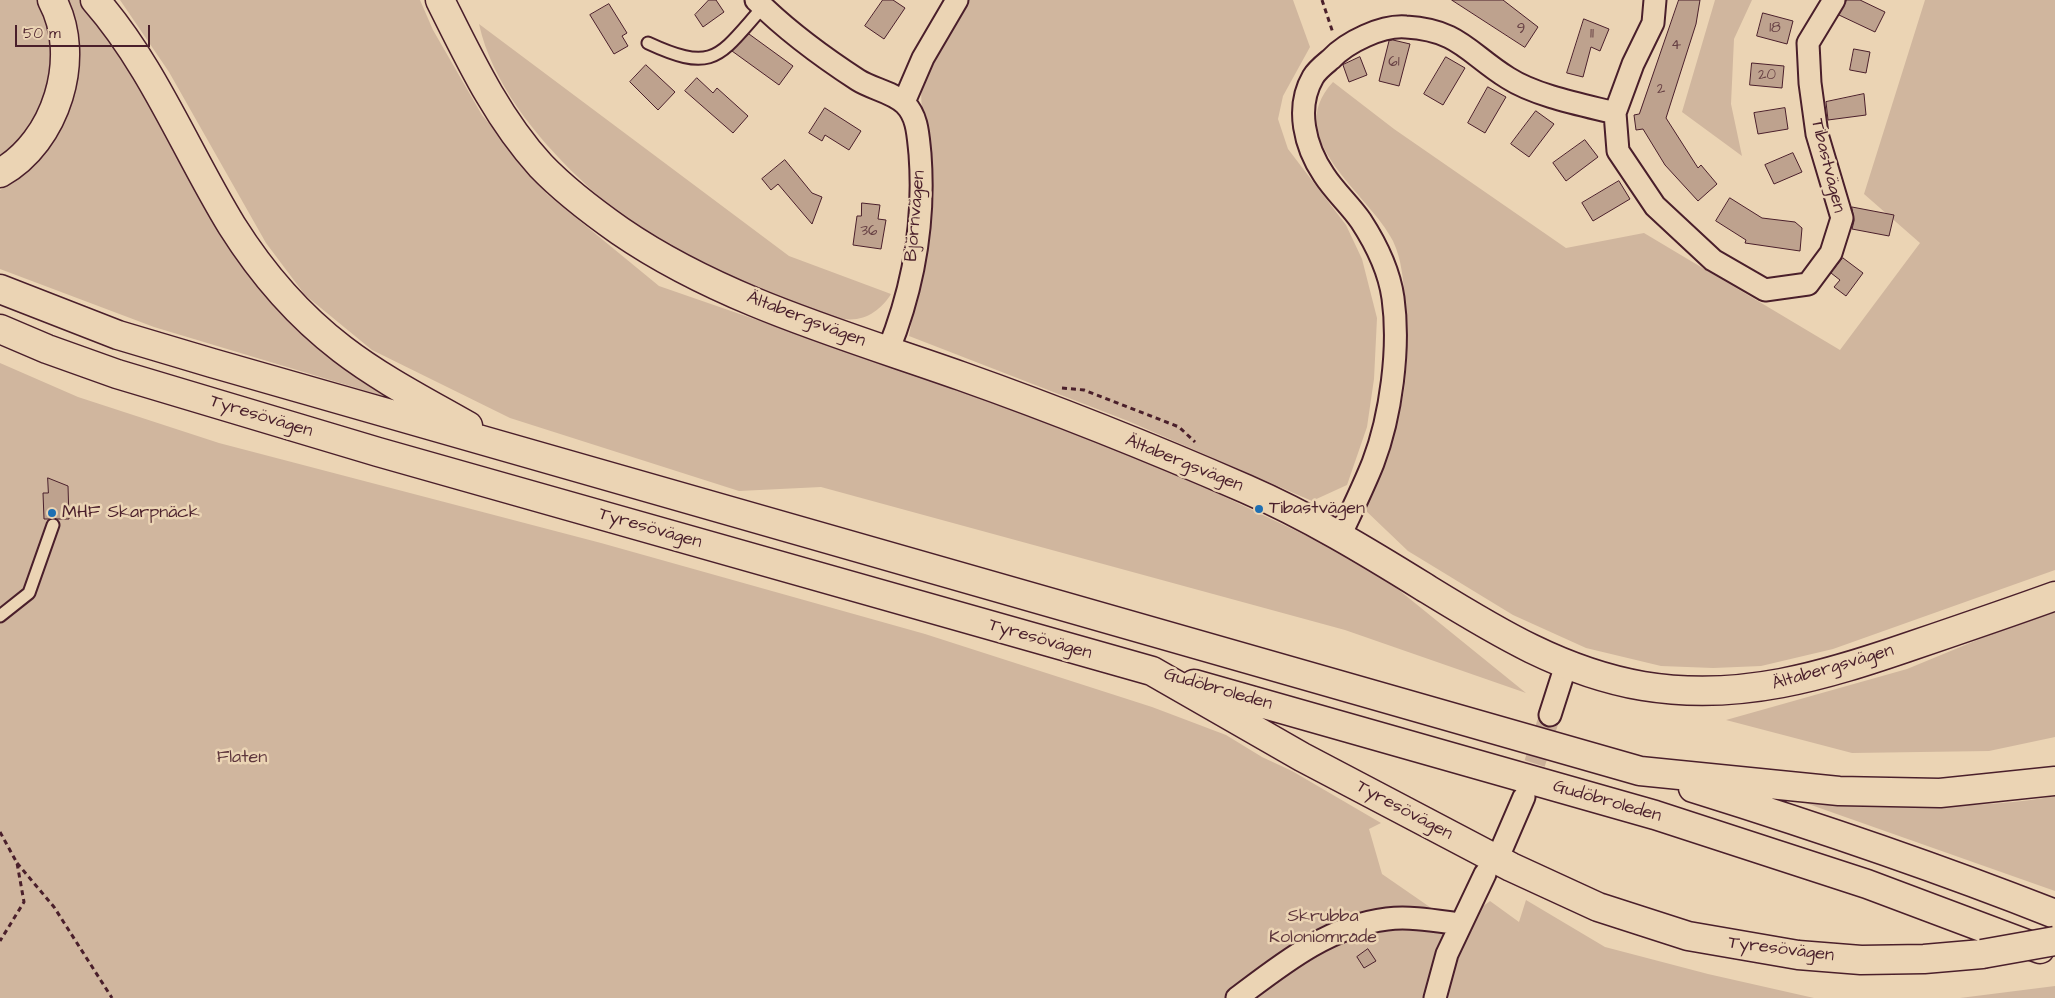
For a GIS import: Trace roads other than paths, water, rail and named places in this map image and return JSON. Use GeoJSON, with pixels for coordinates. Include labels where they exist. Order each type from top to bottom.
{"type":"FeatureCollection","features":[{"type":"Feature","properties":{"kind":"main road"},"geometry":{"type":"LineString","coordinates":[[0,173],[22,157],[39,138],[52,116],[60,90],[64,46],[60,24],[52,0]]}},
{"type":"Feature","properties":{"kind":"main road"},"geometry":{"type":"LineString","coordinates":[[95,0],[124,37],[233,227],[256,260],[289,300],[321,331],[386,379],[506,448]]}},
{"type":"Feature","properties":{"kind":"main road","name":"Ältabergsvägen"},"geometry":{"type":"LineString","coordinates":[[440,0],[493,102],[543,168],[619,230],[678,267],[728,291],[888,351],[962,376],[1248,490],[1340,536],[1490,627],[1532,651],[1566,666],[1644,686],[1722,691],[1766,688],[1804,680],[1858,664],[2055,596]]}},
{"type":"Feature","properties":{"kind":"main road"},"geometry":{"type":"LineString","coordinates":[[0,289],[118,334],[506,448],[1640,771],[1795,820],[1996,891],[2055,914]]}},
{"type":"Feature","properties":{"kind":"main road","name":"Tyresövägen"},"geometry":{"type":"LineString","coordinates":[[0,329],[47,349],[117,374],[359,446],[1152,672],[1302,757],[1511,867],[1598,907],[1688,936],[1798,955],[1862,960],[1924,959],[1982,954],[2055,942]]}},
{"type":"Feature","properties":{"kind":"main road","name":"Gudöbroleden"},"geometry":{"type":"LineString","coordinates":[[1152,672],[1655,816],[1867,884],[2055,955]]}},
{"type":"Feature","properties":{"kind":"main road"},"geometry":{"type":"LineString","coordinates":[[1640,771],[1876,792],[1940,793],[2055,781]]}},
{"type":"Feature","properties":{"kind":"street"},"geometry":{"type":"LineString","coordinates":[[760,4],[781,25],[845,71],[860,81],[904,102],[923,58],[956,0]]}},
{"type":"Feature","properties":{"kind":"street","name":"Tibastvägen"},"geometry":{"type":"LineString","coordinates":[[1655,0],[1653,23],[1633,64],[1615,113],[1618,151],[1655,206],[1713,260],[1765,290],[1808,284],[1831,253],[1842,218],[1817,134],[1810,83],[1808,43],[1834,0]]}},
{"type":"Feature","properties":{"kind":"street"},"geometry":{"type":"LineString","coordinates":[[1340,536],[1373,462],[1387,411],[1394,335],[1393,298],[1387,272],[1378,251],[1361,221],[1324,175],[1307,139],[1302,108],[1314,76],[1340,49],[1362,36],[1404,26],[1441,32],[1465,44],[1509,79],[1555,98],[1615,113]]}},
{"type":"Feature","properties":{"kind":"street","name":"Björnvägen"},"geometry":{"type":"LineString","coordinates":[[888,351],[896,332],[916,252],[922,185],[918,134],[913,113],[904,102]]}},
{"type":"Feature","properties":{"kind":"street"},"geometry":{"type":"LineString","coordinates":[[1550,715],[1566,666]]}},
{"type":"Feature","properties":{"kind":"street"},"geometry":{"type":"LineString","coordinates":[[1502,848],[1524,797]]}},
{"type":"Feature","properties":{"kind":"street"},"geometry":{"type":"LineString","coordinates":[[1435,998],[1448,954],[1460,924],[1485,874]]}},
{"type":"Feature","properties":{"kind":"street"},"geometry":{"type":"LineString","coordinates":[[1237,998],[1294,955],[1354,925],[1389,918],[1460,924]]}},
{"type":"Feature","properties":{"kind":"lane"},"geometry":{"type":"LineString","coordinates":[[648,43],[673,55],[695,59],[710,58],[724,50],[760,4]]}},
{"type":"Feature","properties":{"kind":"lane"},"geometry":{"type":"LineString","coordinates":[[0,616],[29,593],[53,525]]}},
{"type":"Feature","properties":{"kind":"tunnel"},"geometry":{"type":"LineString","coordinates":[[1525,794],[1550,715]]}},
{"type":"Feature","properties":{"kind":"place","name":"Tibastvägen"},"geometry":{"type":"Point","coordinates":[1259,509]}},
{"type":"Feature","properties":{"kind":"place","name":"MHF Skarpnäck"},"geometry":{"type":"Point","coordinates":[52,513]}},
{"type":"Feature","properties":{"kind":"park label","name":"Flaten"},"geometry":{"type":"Point","coordinates":[242,758]}},
{"type":"Feature","properties":{"kind":"park label","name":"Skrubba Koloniområde"},"geometry":{"type":"Point","coordinates":[1323,928]}}]}
